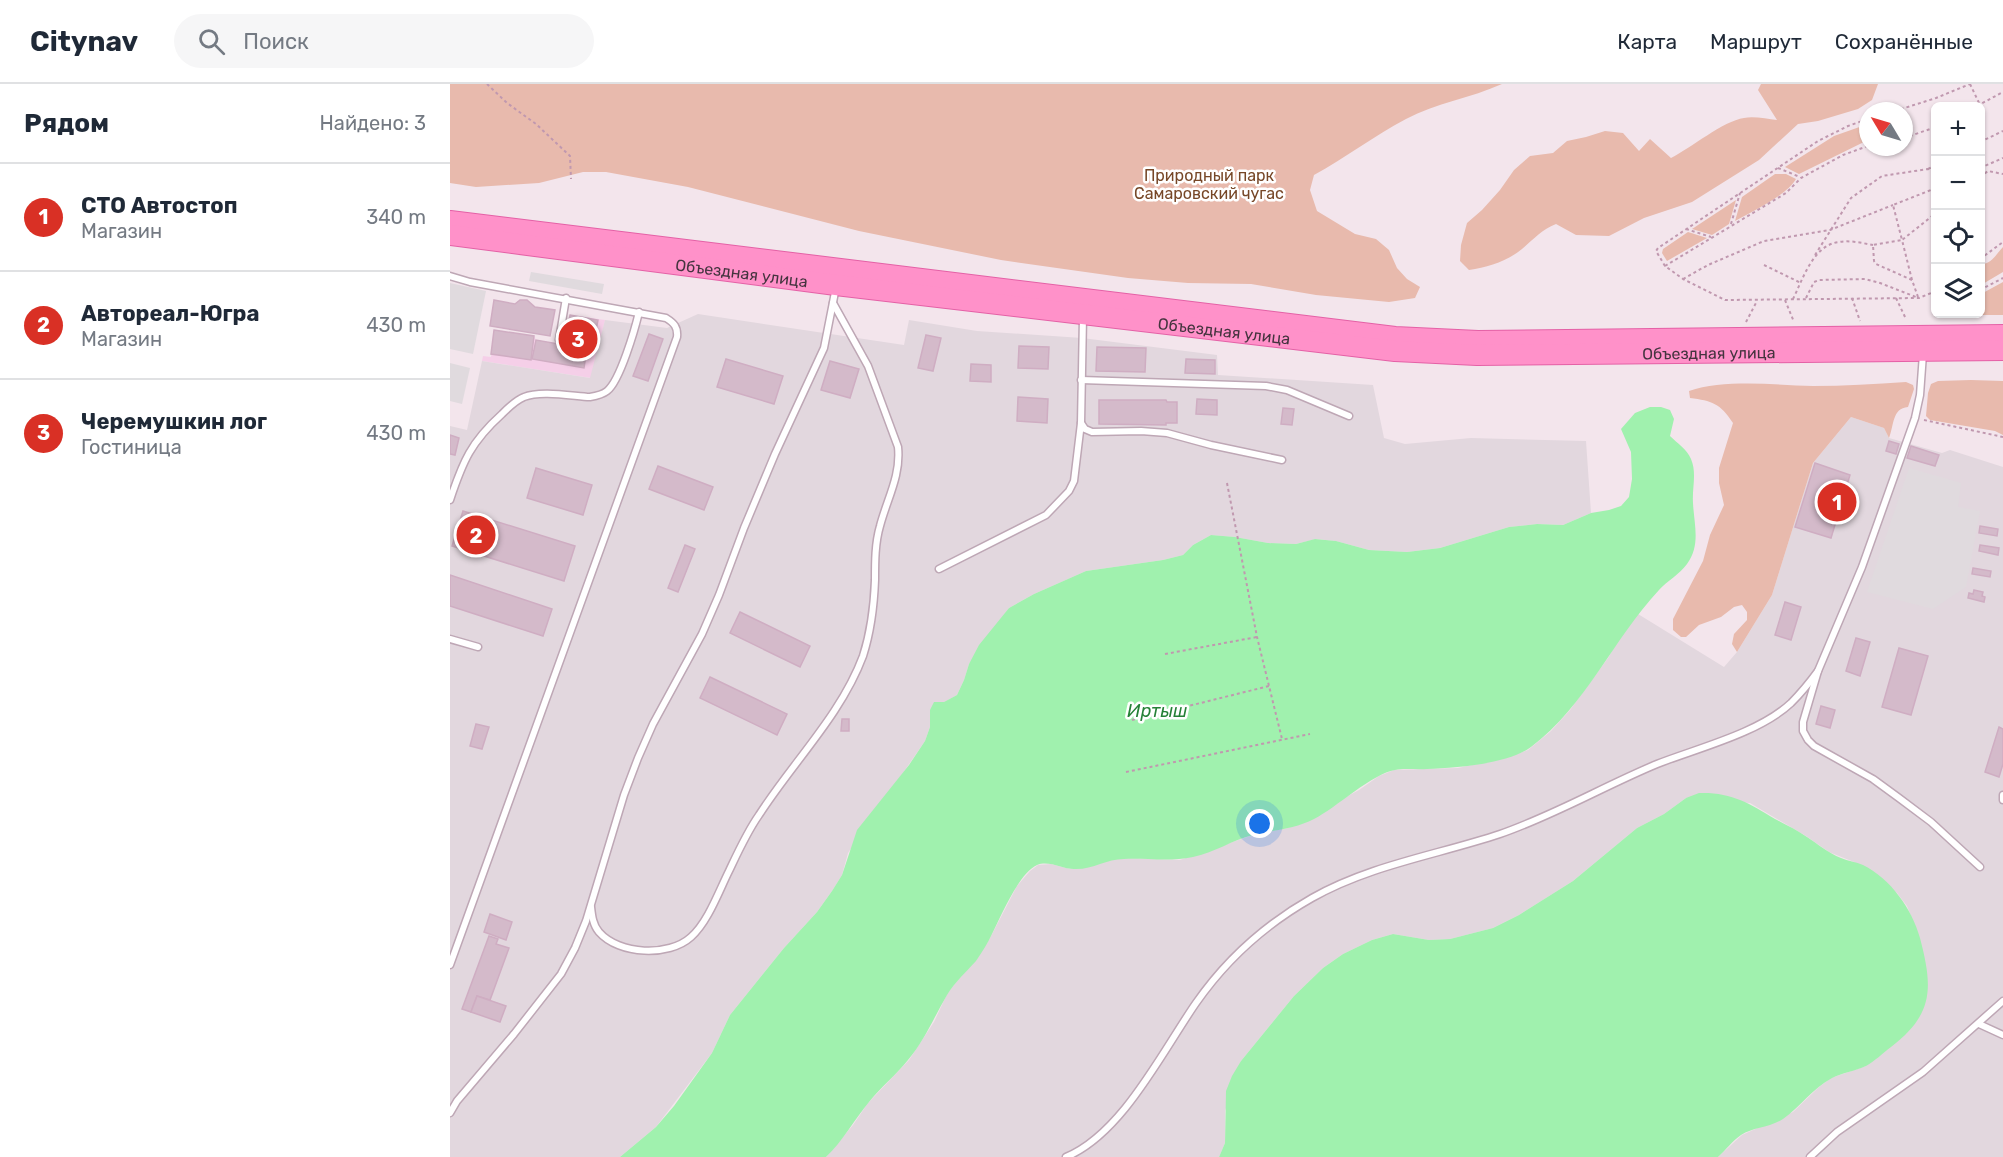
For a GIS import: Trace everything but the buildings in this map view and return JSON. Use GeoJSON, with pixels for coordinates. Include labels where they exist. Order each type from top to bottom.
{"type":"FeatureCollection","features":[{"type":"Feature","properties":{"kind":"main road","name":"Объездная улица"},"geometry":{"type":"LineString","coordinates":[[450,221],[836,286]]}},
{"type":"Feature","properties":{"kind":"main road","name":"Объездная улица"},"geometry":{"type":"LineString","coordinates":[[450,236],[836,286],[1395,337],[1447,340],[2003,335]]}},
{"type":"Feature","properties":{"kind":"main road","name":"Объездная улица"},"geometry":{"type":"LineString","coordinates":[[1084,307],[1304,341],[1435,354],[2003,350]]}},
{"type":"Feature","properties":{"kind":"lane"},"geometry":{"type":"LineString","coordinates":[[450,276],[470,282],[666,318],[676,326],[677,337],[450,965]]}},
{"type":"Feature","properties":{"kind":"lane"},"geometry":{"type":"LineString","coordinates":[[591,906],[593,921],[598,932],[617,945],[632,949],[656,950],[677,946],[690,938],[706,917],[758,815],[844,696],[862,656],[871,628],[879,527],[898,472],[899,460],[898,447],[836,286]]}},
{"type":"Feature","properties":{"kind":"lane"},"geometry":{"type":"LineString","coordinates":[[450,1113],[463,1092],[514,1034],[561,974],[575,948],[591,906],[624,795],[638,758],[653,724],[702,634],[744,528],[824,348],[836,286]]}},
{"type":"Feature","properties":{"kind":"lane"},"geometry":{"type":"LineString","coordinates":[[559,340],[566,298]]}},
{"type":"Feature","properties":{"kind":"lane"},"geometry":{"type":"LineString","coordinates":[[939,569],[1046,515],[1059,503],[1074,482],[1081,423],[1084,307]]}},
{"type":"Feature","properties":{"kind":"lane"},"geometry":{"type":"LineString","coordinates":[[450,500],[452,487],[469,451],[514,403],[526,396],[538,394],[598,396],[608,390],[615,381],[633,336],[639,312]]}},
{"type":"Feature","properties":{"kind":"lane"},"geometry":{"type":"LineString","coordinates":[[1923,351],[1920,395],[1915,418],[1862,567],[1818,671],[1803,722],[1803,731],[1814,746],[1873,779],[1931,822],[1980,867]]}},
{"type":"Feature","properties":{"kind":"lane"},"geometry":{"type":"LineString","coordinates":[[1081,380],[1266,386],[1287,390],[1349,416]]}},
{"type":"Feature","properties":{"kind":"lane"},"geometry":{"type":"LineString","coordinates":[[1081,423],[1085,429],[1092,432],[1167,433],[1210,445],[1282,460]]}},
{"type":"Feature","properties":{"kind":"lane"},"geometry":{"type":"LineString","coordinates":[[450,639],[478,647]]}},
{"type":"Feature","properties":{"kind":"lane"},"geometry":{"type":"LineString","coordinates":[[1066,1157],[1089,1144],[1117,1116],[1143,1083],[1197,1002],[1225,967],[1266,928],[1290,912],[1345,882],[1422,856],[1499,835],[1538,820],[1629,776],[1762,723],[1790,704],[1818,671]]}},
{"type":"Feature","properties":{"kind":"lane"},"geometry":{"type":"LineString","coordinates":[[2003,795],[2003,800]]}},
{"type":"Feature","properties":{"kind":"lane"},"geometry":{"type":"LineString","coordinates":[[1810,1157],[1837,1132],[1923,1072],[2003,1001]]}},
{"type":"Feature","properties":{"kind":"lane"},"geometry":{"type":"LineString","coordinates":[[1979,1024],[2003,1035]]}},
{"type":"Feature","properties":{"kind":"path"},"geometry":{"type":"LineString","coordinates":[[488,84],[570,156],[571,179]]}},
{"type":"Feature","properties":{"kind":"path"},"geometry":{"type":"LineString","coordinates":[[1913,105],[1970,84],[1977,102]]}},
{"type":"Feature","properties":{"kind":"path"},"geometry":{"type":"LineString","coordinates":[[1985,102],[2003,92]]}},
{"type":"Feature","properties":{"kind":"path"},"geometry":{"type":"LineString","coordinates":[[1859,122],[1832,133],[1656,251],[1665,266],[1719,299],[1757,301],[1919,298],[1931,293]]}},
{"type":"Feature","properties":{"kind":"path"},"geometry":{"type":"LineString","coordinates":[[1913,135],[1931,128]]}},
{"type":"Feature","properties":{"kind":"path"},"geometry":{"type":"LineString","coordinates":[[1985,140],[2003,131]]}},
{"type":"Feature","properties":{"kind":"path"},"geometry":{"type":"LineString","coordinates":[[1665,266],[1786,193],[1801,178],[1843,155],[1859,149]]}},
{"type":"Feature","properties":{"kind":"path"},"geometry":{"type":"LineString","coordinates":[[1988,171],[1986,165],[2003,158]]}},
{"type":"Feature","properties":{"kind":"path"},"geometry":{"type":"LineString","coordinates":[[1793,299],[1815,255],[1851,198],[1882,176],[1931,167]]}},
{"type":"Feature","properties":{"kind":"path"},"geometry":{"type":"LineString","coordinates":[[1778,168],[1801,178]]}},
{"type":"Feature","properties":{"kind":"path"},"geometry":{"type":"LineString","coordinates":[[1985,173],[1988,171],[2003,174]]}},
{"type":"Feature","properties":{"kind":"path"},"geometry":{"type":"LineString","coordinates":[[1683,279],[1708,265],[1764,241],[1830,230],[1931,190]]}},
{"type":"Feature","properties":{"kind":"path"},"geometry":{"type":"LineString","coordinates":[[1731,225],[1740,193]]}},
{"type":"Feature","properties":{"kind":"path"},"geometry":{"type":"LineString","coordinates":[[1893,205],[1912,280],[1919,298]]}},
{"type":"Feature","properties":{"kind":"path"},"geometry":{"type":"LineString","coordinates":[[1815,255],[1836,242],[1846,241],[1873,245],[1902,240],[1931,216]]}},
{"type":"Feature","properties":{"kind":"path"},"geometry":{"type":"LineString","coordinates":[[1686,229],[1711,237]]}},
{"type":"Feature","properties":{"kind":"path"},"geometry":{"type":"LineString","coordinates":[[1985,255],[2003,242]]}},
{"type":"Feature","properties":{"kind":"path"},"geometry":{"type":"LineString","coordinates":[[1873,245],[1876,264],[1912,280]]}},
{"type":"Feature","properties":{"kind":"path"},"geometry":{"type":"LineString","coordinates":[[1764,265],[1801,283]]}},
{"type":"Feature","properties":{"kind":"path"},"geometry":{"type":"LineString","coordinates":[[1985,287],[2003,278]]}},
{"type":"Feature","properties":{"kind":"path"},"geometry":{"type":"LineString","coordinates":[[1806,299],[1814,282],[1818,280],[1872,281],[1919,298]]}},
{"type":"Feature","properties":{"kind":"path"},"geometry":{"type":"LineString","coordinates":[[1852,298],[1860,323]]}},
{"type":"Feature","properties":{"kind":"path"},"geometry":{"type":"LineString","coordinates":[[1896,298],[1908,322]]}},
{"type":"Feature","properties":{"kind":"path"},"geometry":{"type":"LineString","coordinates":[[1785,300],[1794,323]]}},
{"type":"Feature","properties":{"kind":"path"},"geometry":{"type":"LineString","coordinates":[[1755,324],[1745,324],[1757,301]]}},
{"type":"Feature","properties":{"kind":"path"},"geometry":{"type":"LineString","coordinates":[[1915,418],[2003,437]]}},
{"type":"Feature","properties":{"kind":"path"},"geometry":{"type":"LineString","coordinates":[[1227,483],[1257,637],[1282,739]]}},
{"type":"Feature","properties":{"kind":"path"},"geometry":{"type":"LineString","coordinates":[[1165,654],[1257,637]]}},
{"type":"Feature","properties":{"kind":"path"},"geometry":{"type":"LineString","coordinates":[[1132,720],[1270,686]]}},
{"type":"Feature","properties":{"kind":"path"},"geometry":{"type":"LineString","coordinates":[[1126,772],[1310,734]]}},
{"type":"Feature","properties":{"kind":"shaded area"},"geometry":{"type":"Polygon","coordinates":[[[531,272],[604,284],[602,294],[529,281],[531,272]]]}},
{"type":"Feature","properties":{"kind":"shaded area"},"geometry":{"type":"Polygon","coordinates":[[[450,283],[486,291],[473,354],[450,349],[450,283]]]}},
{"type":"Feature","properties":{"kind":"shaded area"},"geometry":{"type":"Polygon","coordinates":[[[698,314],[904,345],[909,320],[977,331],[1082,338],[1217,355],[1218,375],[1373,385],[1384,438],[1405,444],[1471,438],[1586,441],[1591,513],[1563,525],[1537,524],[1509,527],[1440,548],[1407,552],[1369,550],[1336,541],[1316,539],[1296,544],[1268,543],[1211,535],[1193,545],[1183,555],[1086,571],[1009,608],[969,664],[957,695],[930,710],[930,727],[925,741],[848,853],[842,875],[832,891],[730,1015],[712,1053],[656,1127],[620,1157],[450,1157],[450,426],[467,430],[482,361],[590,378],[605,320],[667,328],[698,314]]]}},
{"type":"Feature","properties":{"kind":"shaded area"},"geometry":{"type":"Polygon","coordinates":[[[570,315],[605,320],[591,378],[482,361],[483,356],[491,357],[494,330],[534,336],[536,340],[564,345],[570,315]]]}},
{"type":"Feature","properties":{"kind":"shaded area"},"geometry":{"type":"Polygon","coordinates":[[[450,363],[470,368],[462,404],[450,401],[450,363]]]}},
{"type":"Feature","properties":{"kind":"shaded area"},"geometry":{"type":"Polygon","coordinates":[[[1851,417],[1884,428],[1889,438],[1942,453],[1950,450],[2003,467],[2003,1157],[1718,1157],[1742,1135],[1793,1112],[1831,1078],[1866,1066],[1919,937],[1907,906],[1897,893],[1854,862],[1829,852],[1750,803],[1686,798],[1664,814],[1637,828],[1573,881],[1519,915],[1493,928],[1450,939],[1429,940],[1393,934],[1372,940],[1343,954],[1323,968],[1294,996],[1241,1061],[1225,1111],[1225,1143],[1219,1157],[826,1157],[868,1103],[909,1060],[934,1022],[947,994],[975,961],[989,940],[1017,886],[1038,865],[1051,864],[1070,869],[1121,858],[1180,860],[1253,835],[1288,828],[1359,790],[1379,776],[1394,770],[1458,768],[1505,758],[1528,750],[1551,731],[1570,710],[1638,614],[1724,667],[1737,652],[1772,595],[1813,463],[1851,417]]]}},
{"type":"Feature","properties":{"kind":"shaded area"},"geometry":{"type":"Polygon","coordinates":[[[1909,468],[1961,483],[1958,507],[1980,511],[1966,587],[1933,609],[1867,592],[1909,468]]]}},
{"type":"Feature","properties":{"kind":"green space","name":"Природный парк Самаровский чугас"},"geometry":{"type":"Polygon","coordinates":[[[450,84],[1502,84],[1406,119],[1314,175],[1310,190],[1317,211],[1355,234],[1376,239],[1389,250],[1397,268],[1407,279],[1420,287],[1415,298],[1389,302],[1316,295],[1251,284],[1188,283],[1128,278],[1001,260],[859,231],[688,187],[606,172],[583,172],[539,183],[476,187],[450,183],[450,84]]]}},
{"type":"Feature","properties":{"kind":"green space"},"geometry":{"type":"Polygon","coordinates":[[[1761,84],[1878,84],[1872,100],[1859,102],[1858,109],[1818,121],[1798,124],[1759,160],[1692,202],[1644,218],[1609,236],[1576,235],[1556,224],[1542,232],[1516,254],[1497,263],[1469,270],[1460,261],[1461,245],[1467,223],[1500,190],[1514,170],[1530,156],[1553,153],[1567,141],[1605,131],[1623,133],[1639,151],[1650,139],[1671,158],[1717,129],[1736,120],[1752,117],[1777,120],[1758,90],[1761,84]]]}},
{"type":"Feature","properties":{"kind":"green space"},"geometry":{"type":"Polygon","coordinates":[[[1859,127],[1859,144],[1799,174],[1785,167],[1834,136],[1859,127]]]}},
{"type":"Feature","properties":{"kind":"green space"},"geometry":{"type":"Polygon","coordinates":[[[1775,174],[1786,174],[1796,179],[1777,197],[1735,221],[1742,197],[1775,174]]]}},
{"type":"Feature","properties":{"kind":"green space"},"geometry":{"type":"Polygon","coordinates":[[[1736,200],[1729,224],[1712,235],[1692,229],[1736,200]]]}},
{"type":"Feature","properties":{"kind":"green space"},"geometry":{"type":"Polygon","coordinates":[[[1688,232],[1707,238],[1667,261],[1662,253],[1663,249],[1688,232]]]}},
{"type":"Feature","properties":{"kind":"green space"},"geometry":{"type":"Polygon","coordinates":[[[2003,247],[2003,272],[1985,283],[1985,264],[2003,247]]]}},
{"type":"Feature","properties":{"kind":"green space"},"geometry":{"type":"Polygon","coordinates":[[[2003,282],[2003,315],[1985,315],[1985,292],[2003,282]]]}},
{"type":"Feature","properties":{"kind":"green space"},"geometry":{"type":"Polygon","coordinates":[[[1938,381],[2003,381],[2003,435],[1995,431],[1930,420],[1926,416],[1931,384],[1938,381]]]}},
{"type":"Feature","properties":{"kind":"green space"},"geometry":{"type":"Polygon","coordinates":[[[1906,382],[1913,385],[1914,389],[1908,407],[1896,414],[1889,438],[1884,428],[1851,417],[1813,463],[1772,595],[1737,652],[1732,644],[1734,634],[1747,620],[1747,612],[1742,605],[1734,607],[1721,617],[1699,625],[1686,637],[1681,637],[1673,630],[1673,619],[1703,561],[1710,535],[1724,505],[1719,483],[1719,468],[1733,423],[1715,404],[1690,398],[1689,391],[1703,387],[1734,384],[1825,386],[1906,382]]]}},
{"type":"Feature","properties":{"kind":"water","name":"Иртыш"},"geometry":{"type":"Polygon","coordinates":[[[1650,407],[1670,410],[1674,419],[1670,436],[1687,452],[1693,464],[1696,534],[1694,549],[1684,568],[1662,587],[1627,629],[1568,712],[1531,747],[1521,753],[1481,764],[1399,769],[1386,773],[1376,777],[1323,814],[1307,822],[1245,837],[1193,857],[1167,860],[1117,859],[1081,869],[1069,869],[1051,864],[1037,865],[1017,886],[985,948],[950,990],[914,1052],[878,1091],[826,1157],[620,1157],[656,1127],[674,1106],[712,1053],[730,1015],[832,891],[842,875],[857,830],[909,765],[925,741],[930,727],[930,710],[934,702],[944,702],[957,695],[979,645],[1009,608],[1086,571],[1183,555],[1193,545],[1211,535],[1268,543],[1296,544],[1315,539],[1336,541],[1369,550],[1407,552],[1440,548],[1509,527],[1537,524],[1563,525],[1591,513],[1621,506],[1629,497],[1632,479],[1631,452],[1621,429],[1635,413],[1650,407]]]}},
{"type":"Feature","properties":{"kind":"water"},"geometry":{"type":"Polygon","coordinates":[[[1699,793],[1721,794],[1739,800],[1799,832],[1832,854],[1863,865],[1883,878],[1906,906],[1920,938],[1924,956],[1928,986],[1926,999],[1916,1023],[1876,1059],[1866,1066],[1825,1082],[1783,1119],[1741,1135],[1718,1157],[1219,1157],[1225,1143],[1226,1091],[1232,1076],[1241,1061],[1294,996],[1323,968],[1343,954],[1372,940],[1393,934],[1429,940],[1450,939],[1493,928],[1519,915],[1573,881],[1637,828],[1664,814],[1686,798],[1699,793]]]}},
{"type":"Feature","properties":{"kind":"place","name":"Черемушкин лог"},"geometry":{"type":"Point","coordinates":[578,339]}},
{"type":"Feature","properties":{"kind":"place","name":"СТО Автостоп"},"geometry":{"type":"Point","coordinates":[1837,502]}},
{"type":"Feature","properties":{"kind":"place","name":"Автореал-Югра"},"geometry":{"type":"Point","coordinates":[476,535]}}]}
